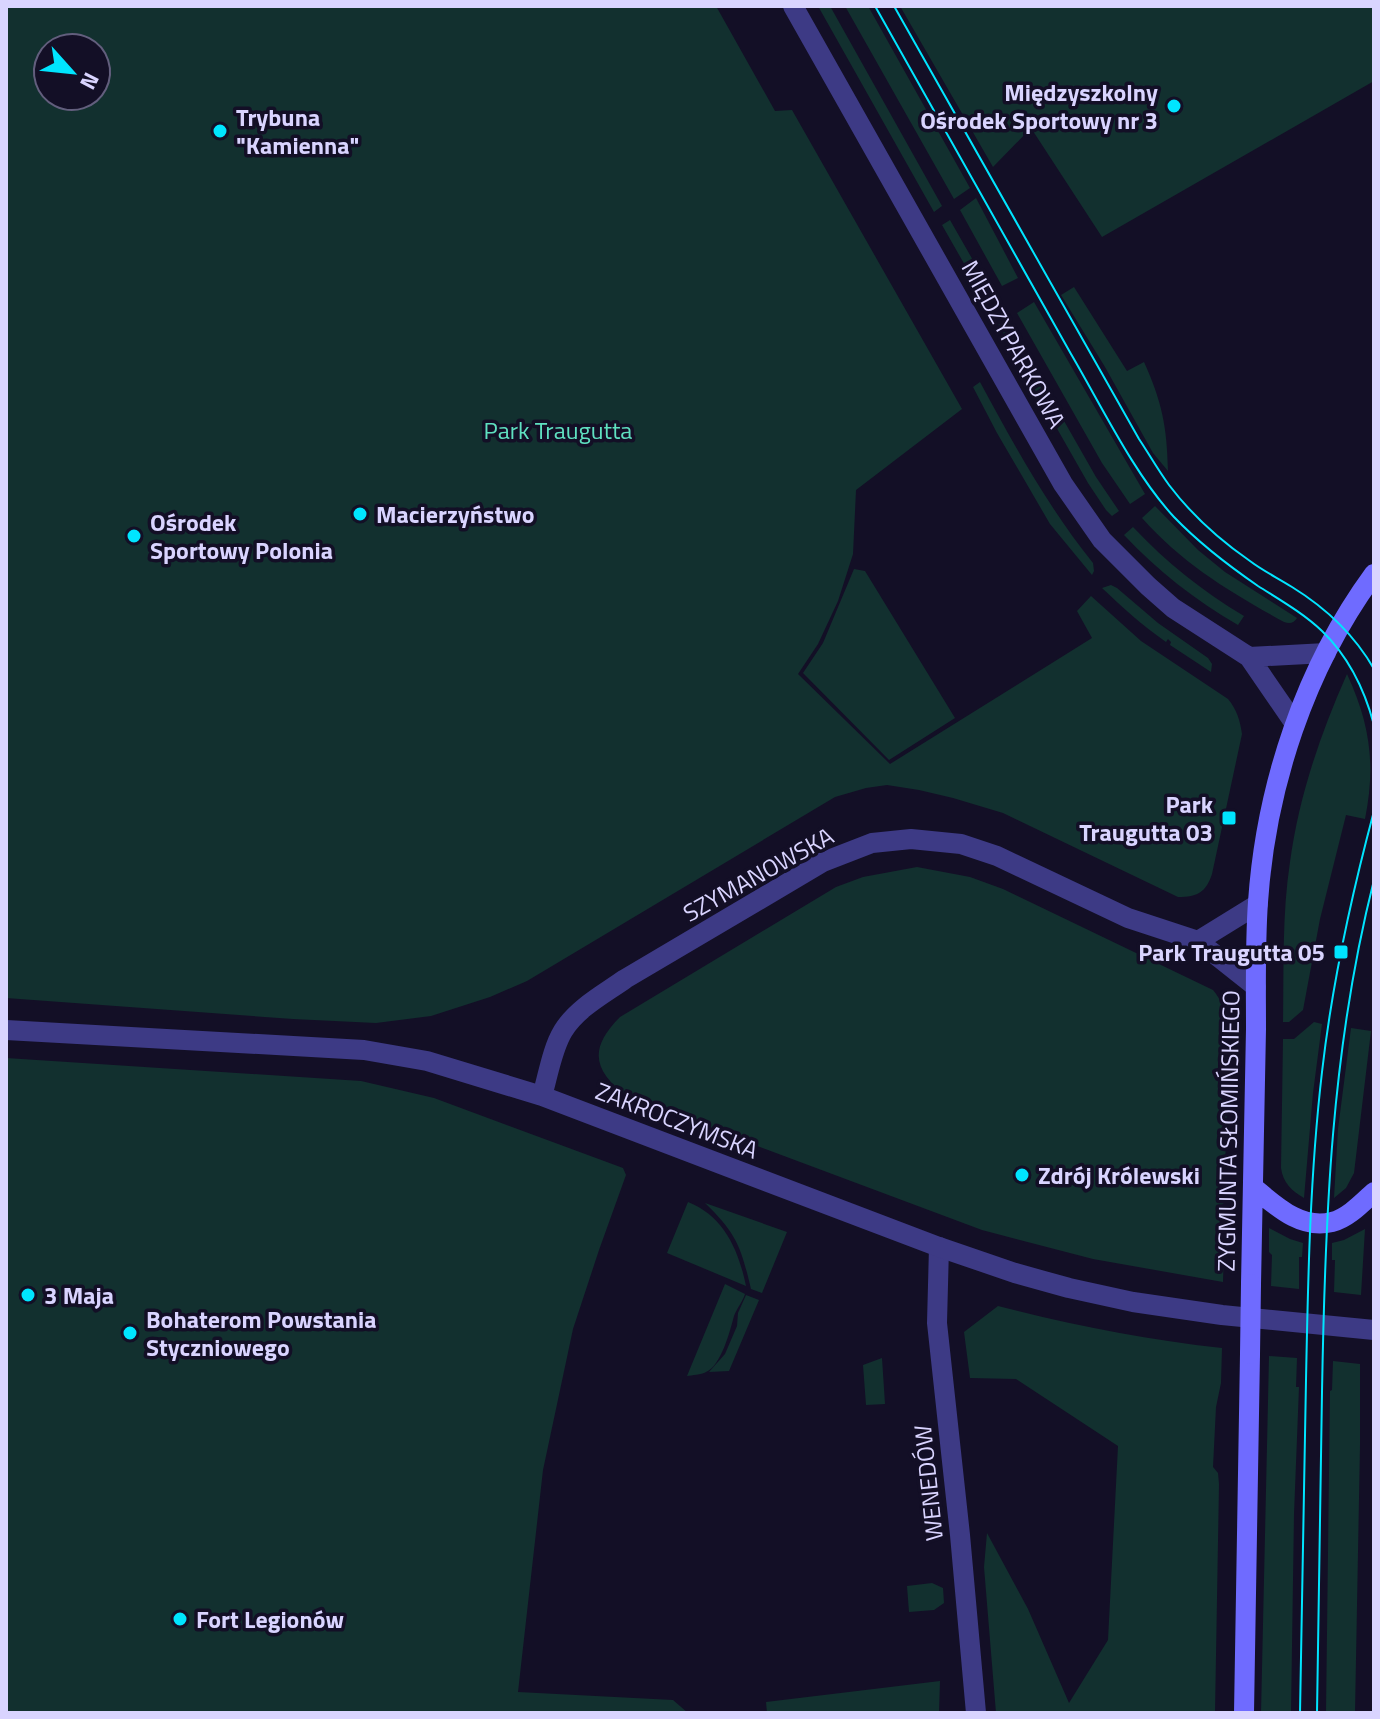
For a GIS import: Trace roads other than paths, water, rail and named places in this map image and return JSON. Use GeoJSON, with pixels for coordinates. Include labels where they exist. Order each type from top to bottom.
{"type":"FeatureCollection","features":[{"type":"Feature","properties":{"kind":"main road","name":"ZYGMUNTA SŁOMIŃSKIEGO"},"geometry":{"type":"LineString","coordinates":[[1244,1713],[1258,904],[1266,832],[1295,724],[1326,653],[1374,574]]}},
{"type":"Feature","properties":{"kind":"main road"},"geometry":{"type":"LineString","coordinates":[[1253,1187],[1288,1215],[1310,1222],[1332,1222],[1355,1209],[1374,1192]]}},
{"type":"Feature","properties":{"kind":"street","name":"MIĘDZYPARKOWA"},"geometry":{"type":"LineString","coordinates":[[793,6],[1082,513],[1102,540],[1173,608],[1249,657],[1295,724]]}},
{"type":"Feature","properties":{"kind":"street"},"geometry":{"type":"LineString","coordinates":[[1249,657],[1326,653]]}},
{"type":"Feature","properties":{"kind":"street","name":"SZYMANOWSKA"},"geometry":{"type":"LineString","coordinates":[[542,1096],[563,1031],[595,1000],[625,979],[823,862],[872,843],[911,839],[961,844],[997,856],[1128,918],[1198,941],[1256,987]]}},
{"type":"Feature","properties":{"kind":"street"},"geometry":{"type":"LineString","coordinates":[[1198,941],[1258,904]]}},
{"type":"Feature","properties":{"kind":"street","name":"ZAKROCZYMSKA"},"geometry":{"type":"LineString","coordinates":[[6,1030],[364,1050],[427,1061],[542,1096],[1015,1273],[1098,1295],[1222,1315],[1374,1330]]}},
{"type":"Feature","properties":{"kind":"street","name":"WENEDÓW"},"geometry":{"type":"LineString","coordinates":[[939,1247],[937,1323],[976,1713]]}},
{"type":"Feature","properties":{"kind":"tram line"},"geometry":{"type":"LineString","coordinates":[[875,6],[1145,481],[1174,517],[1204,545],[1307,618],[1332,641],[1355,675],[1374,725]]}},
{"type":"Feature","properties":{"kind":"tram line"},"geometry":{"type":"LineString","coordinates":[[894,6],[1139,439],[1169,485],[1197,517],[1228,545],[1328,613],[1358,644],[1374,669]]}},
{"type":"Feature","properties":{"kind":"tram line"},"geometry":{"type":"LineString","coordinates":[[1300,1713],[1310,1226],[1315,1149],[1326,1039],[1337,973],[1374,811]]}},
{"type":"Feature","properties":{"kind":"tram line"},"geometry":{"type":"LineString","coordinates":[[1317,1713],[1328,1199],[1348,1007],[1374,880]]}},
{"type":"Feature","properties":{"kind":"place","name":"Międzyszkolny Ośrodek Sportowy nr 3"},"geometry":{"type":"Point","coordinates":[1174,106]}},
{"type":"Feature","properties":{"kind":"place","name":"Trybuna \"Kamienna\""},"geometry":{"type":"Point","coordinates":[220,131]}},
{"type":"Feature","properties":{"kind":"place","name":"Macierzyństwo"},"geometry":{"type":"Point","coordinates":[360,514]}},
{"type":"Feature","properties":{"kind":"place","name":"Ośrodek Sportowy Polonia"},"geometry":{"type":"Point","coordinates":[134,536]}},
{"type":"Feature","properties":{"kind":"place","name":"Park Traugutta 03"},"geometry":{"type":"Point","coordinates":[1229,818]}},
{"type":"Feature","properties":{"kind":"place","name":"Park Traugutta 05"},"geometry":{"type":"Point","coordinates":[1341,952]}},
{"type":"Feature","properties":{"kind":"place","name":"Zdrój Królewski"},"geometry":{"type":"Point","coordinates":[1022,1175]}},
{"type":"Feature","properties":{"kind":"place","name":"3 Maja"},"geometry":{"type":"Point","coordinates":[28,1295]}},
{"type":"Feature","properties":{"kind":"place","name":"Bohaterom Powstania Styczniowego"},"geometry":{"type":"Point","coordinates":[130,1333]}},
{"type":"Feature","properties":{"kind":"place","name":"Fort Legionów"},"geometry":{"type":"Point","coordinates":[180,1619]}},
{"type":"Feature","properties":{"kind":"park label","name":"Park Traugutta"},"geometry":{"type":"Point","coordinates":[558,430]}}]}
